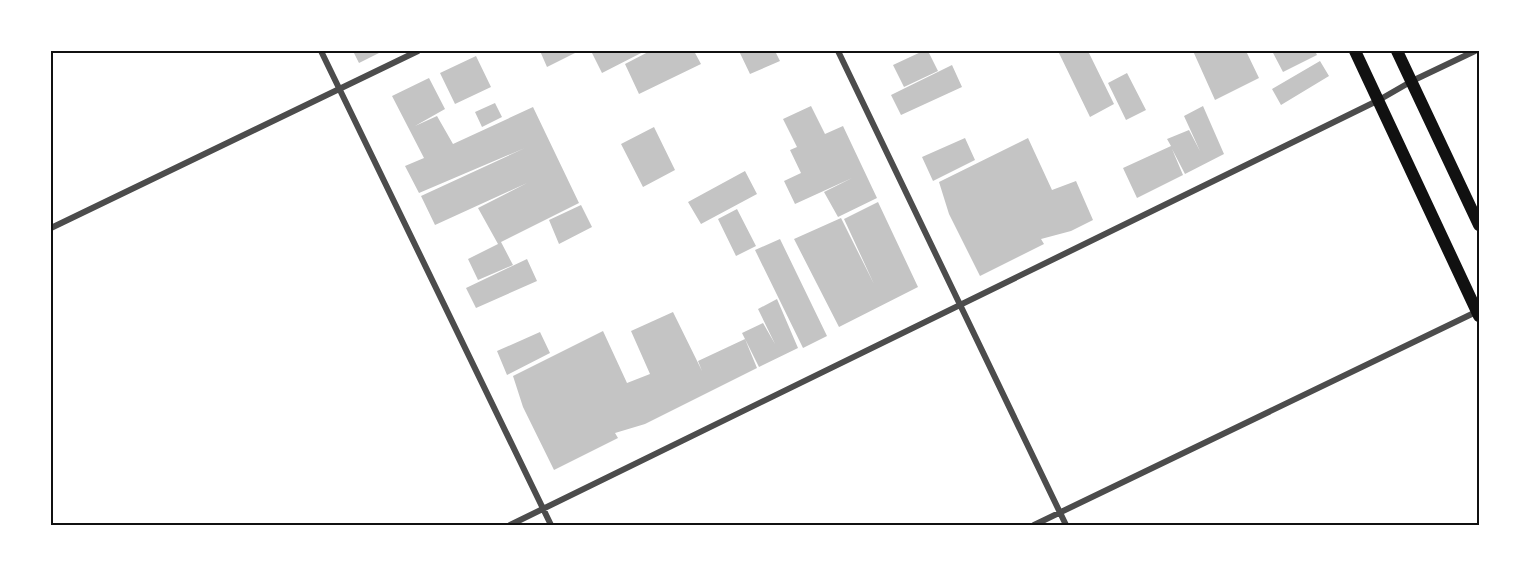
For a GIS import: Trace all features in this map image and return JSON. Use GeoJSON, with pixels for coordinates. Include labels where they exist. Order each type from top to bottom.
{"type":"FeatureCollection","features":[{"type":"Feature","properties":{"kind":"main road"},"geometry":{"type":"LineString","coordinates":[[1355,51],[1478,314]]}},
{"type":"Feature","properties":{"kind":"main road"},"geometry":{"type":"LineString","coordinates":[[1397,51],[1479,225]]}},
{"type":"Feature","properties":{"kind":"street"},"geometry":{"type":"LineString","coordinates":[[321,51],[551,525]]}},
{"type":"Feature","properties":{"kind":"street"},"geometry":{"type":"LineString","coordinates":[[51,228],[418,51]]}},
{"type":"Feature","properties":{"kind":"street"},"geometry":{"type":"LineString","coordinates":[[838,51],[1066,525]]}},
{"type":"Feature","properties":{"kind":"street"},"geometry":{"type":"LineString","coordinates":[[510,525],[1475,51]]}},
{"type":"Feature","properties":{"kind":"street"},"geometry":{"type":"LineString","coordinates":[[1034,525],[1478,314]]}},
{"type":"Feature","properties":{"kind":"building"},"geometry":{"type":"Polygon","coordinates":[[[353,51],[383,51],[359,63],[353,51]]]}},
{"type":"Feature","properties":{"kind":"building"},"geometry":{"type":"Polygon","coordinates":[[[540,51],[579,51],[547,67],[540,51]]]}},
{"type":"Feature","properties":{"kind":"building"},"geometry":{"type":"Polygon","coordinates":[[[591,51],[645,51],[602,73],[591,51]]]}},
{"type":"Feature","properties":{"kind":"building"},"geometry":{"type":"Polygon","coordinates":[[[650,51],[694,51],[701,64],[639,94],[625,64],[650,51]]]}},
{"type":"Feature","properties":{"kind":"building"},"geometry":{"type":"Polygon","coordinates":[[[739,51],[775,51],[780,61],[750,74],[739,51]]]}},
{"type":"Feature","properties":{"kind":"building"},"geometry":{"type":"Polygon","coordinates":[[[923,51],[928,51],[938,71],[904,87],[893,65],[923,51]]]}},
{"type":"Feature","properties":{"kind":"building"},"geometry":{"type":"Polygon","coordinates":[[[1058,51],[1088,51],[1114,104],[1090,117],[1058,51]]]}},
{"type":"Feature","properties":{"kind":"building"},"geometry":{"type":"Polygon","coordinates":[[[1193,51],[1246,51],[1259,78],[1215,100],[1193,51]]]}},
{"type":"Feature","properties":{"kind":"building"},"geometry":{"type":"Polygon","coordinates":[[[1272,51],[1315,51],[1317,55],[1283,72],[1272,51]]]}},
{"type":"Feature","properties":{"kind":"building"},"geometry":{"type":"Polygon","coordinates":[[[476,56],[491,87],[455,104],[440,73],[476,56]]]}},
{"type":"Feature","properties":{"kind":"building"},"geometry":{"type":"Polygon","coordinates":[[[1320,61],[1329,76],[1281,105],[1272,89],[1320,61]]]}},
{"type":"Feature","properties":{"kind":"building"},"geometry":{"type":"Polygon","coordinates":[[[952,65],[962,87],[901,115],[891,95],[952,65]]]}},
{"type":"Feature","properties":{"kind":"building"},"geometry":{"type":"Polygon","coordinates":[[[1127,73],[1146,110],[1126,120],[1108,83],[1127,73]]]}},
{"type":"Feature","properties":{"kind":"building"},"geometry":{"type":"Polygon","coordinates":[[[429,78],[445,109],[415,126],[437,116],[453,144],[533,107],[579,203],[501,242],[513,265],[478,280],[468,259],[498,244],[478,208],[527,183],[435,225],[421,196],[525,148],[419,193],[405,166],[424,158],[392,96],[429,78]]]}},
{"type":"Feature","properties":{"kind":"building"},"geometry":{"type":"Polygon","coordinates":[[[495,103],[502,117],[482,127],[475,112],[495,103]]]}},
{"type":"Feature","properties":{"kind":"building"},"geometry":{"type":"Polygon","coordinates":[[[811,106],[825,134],[843,126],[877,198],[838,217],[824,192],[852,178],[795,204],[784,181],[801,173],[790,150],[797,147],[783,119],[811,106]]]}},
{"type":"Feature","properties":{"kind":"building"},"geometry":{"type":"Polygon","coordinates":[[[1203,106],[1224,154],[1185,174],[1172,149],[1183,175],[1137,198],[1123,168],[1171,146],[1167,139],[1189,130],[1200,151],[1184,116],[1203,106]]]}},
{"type":"Feature","properties":{"kind":"building"},"geometry":{"type":"Polygon","coordinates":[[[654,127],[675,170],[643,187],[621,144],[654,127]]]}},
{"type":"Feature","properties":{"kind":"building"},"geometry":{"type":"Polygon","coordinates":[[[965,138],[975,160],[933,181],[922,157],[965,138]]]}},
{"type":"Feature","properties":{"kind":"building"},"geometry":{"type":"Polygon","coordinates":[[[1028,138],[1052,190],[1076,181],[1093,220],[1071,231],[1041,239],[1044,244],[980,276],[949,214],[939,182],[1028,138]]]}},
{"type":"Feature","properties":{"kind":"building"},"geometry":{"type":"Polygon","coordinates":[[[745,171],[757,194],[701,224],[688,202],[745,171]]]}},
{"type":"Feature","properties":{"kind":"building"},"geometry":{"type":"Polygon","coordinates":[[[878,202],[918,287],[839,327],[794,239],[841,218],[874,284],[844,219],[878,202]]]}},
{"type":"Feature","properties":{"kind":"building"},"geometry":{"type":"Polygon","coordinates":[[[581,205],[592,227],[559,244],[549,220],[581,205]]]}},
{"type":"Feature","properties":{"kind":"building"},"geometry":{"type":"Polygon","coordinates":[[[737,209],[756,246],[736,256],[718,219],[737,209]]]}},
{"type":"Feature","properties":{"kind":"building"},"geometry":{"type":"Polygon","coordinates":[[[780,239],[827,336],[803,348],[755,250],[780,239]]]}},
{"type":"Feature","properties":{"kind":"building"},"geometry":{"type":"Polygon","coordinates":[[[527,259],[537,281],[476,308],[466,288],[527,259]]]}},
{"type":"Feature","properties":{"kind":"building"},"geometry":{"type":"Polygon","coordinates":[[[777,299],[798,348],[759,367],[742,333],[763,323],[775,344],[758,309],[777,299]]]}},
{"type":"Feature","properties":{"kind":"building"},"geometry":{"type":"Polygon","coordinates":[[[673,312],[702,371],[698,361],[745,339],[757,368],[645,424],[615,433],[618,438],[554,470],[523,407],[513,376],[603,331],[627,383],[650,374],[631,331],[673,312]]]}},
{"type":"Feature","properties":{"kind":"building"},"geometry":{"type":"Polygon","coordinates":[[[540,332],[550,353],[507,375],[497,351],[540,332]]]}}]}
